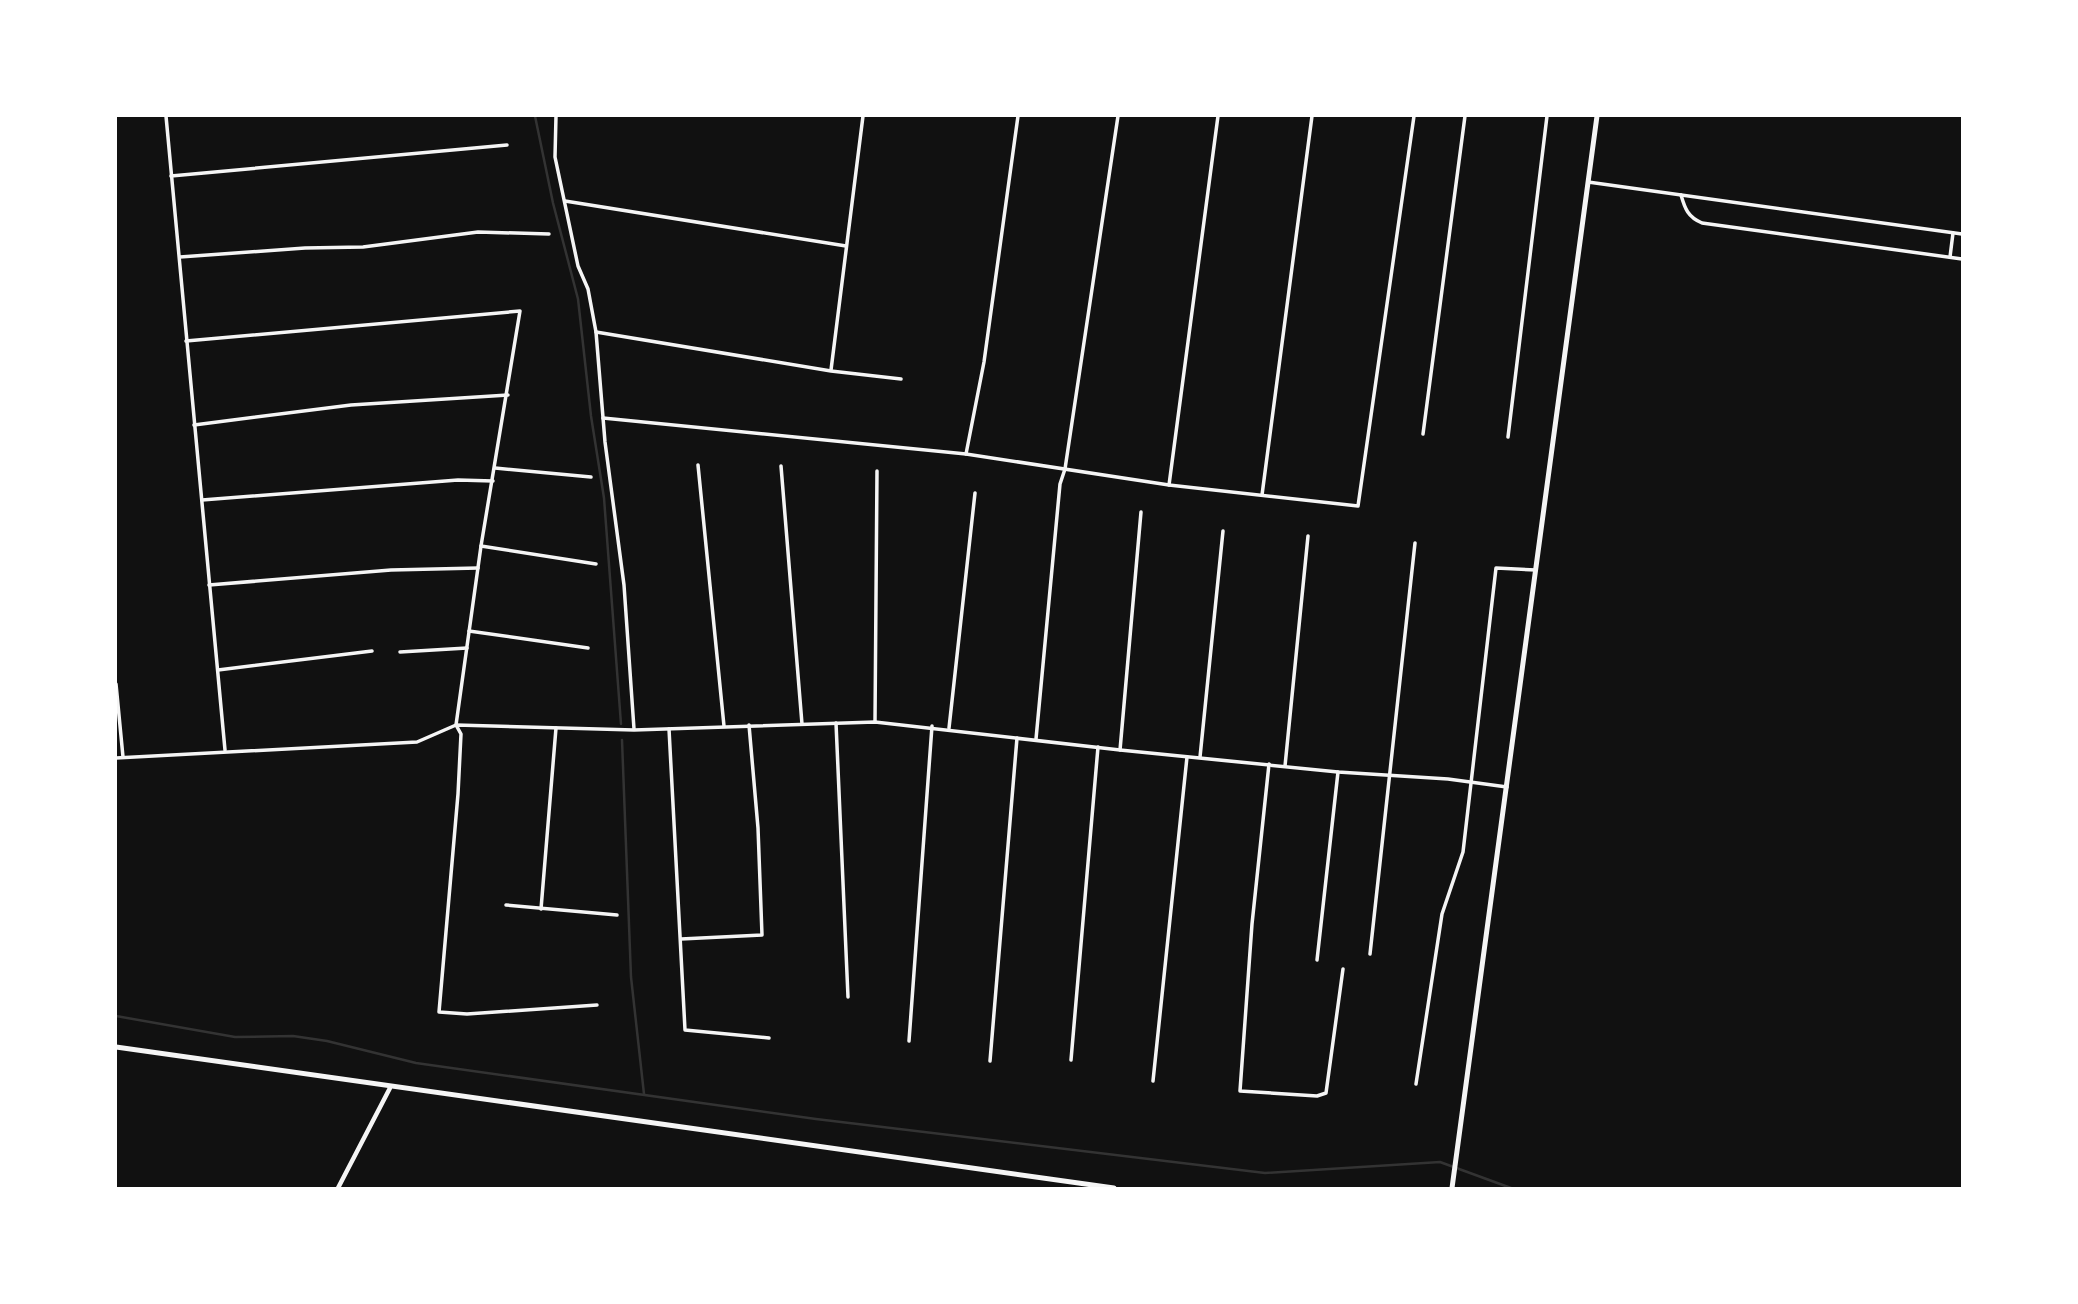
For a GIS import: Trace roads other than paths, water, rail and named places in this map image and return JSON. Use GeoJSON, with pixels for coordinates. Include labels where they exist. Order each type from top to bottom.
{"type":"FeatureCollection","features":[{"type":"Feature","properties":{"kind":"main road"},"geometry":{"type":"LineString","coordinates":[[1452,1185],[1597,116]]}},
{"type":"Feature","properties":{"kind":"main road"},"geometry":{"type":"LineString","coordinates":[[116,1047],[390,1088],[1114,1188]]}},
{"type":"Feature","properties":{"kind":"street"},"geometry":{"type":"LineString","coordinates":[[166,116],[225,750]]}},
{"type":"Feature","properties":{"kind":"street"},"geometry":{"type":"LineString","coordinates":[[556,116],[555,157],[596,332],[605,442],[624,585],[634,730]]}},
{"type":"Feature","properties":{"kind":"street"},"geometry":{"type":"LineString","coordinates":[[831,371],[863,116]]}},
{"type":"Feature","properties":{"kind":"street"},"geometry":{"type":"LineString","coordinates":[[966,454],[984,362],[1018,116]]}},
{"type":"Feature","properties":{"kind":"street"},"geometry":{"type":"LineString","coordinates":[[1036,739],[1046,604],[1060,484],[1065,469],[1118,116]]}},
{"type":"Feature","properties":{"kind":"street"},"geometry":{"type":"LineString","coordinates":[[1169,485],[1218,116]]}},
{"type":"Feature","properties":{"kind":"street"},"geometry":{"type":"LineString","coordinates":[[1262,495],[1312,116]]}},
{"type":"Feature","properties":{"kind":"street"},"geometry":{"type":"LineString","coordinates":[[603,418],[966,454],[1169,485],[1358,506],[1414,116]]}},
{"type":"Feature","properties":{"kind":"street"},"geometry":{"type":"LineString","coordinates":[[1423,434],[1465,116]]}},
{"type":"Feature","properties":{"kind":"street"},"geometry":{"type":"LineString","coordinates":[[1508,437],[1548,116]]}},
{"type":"Feature","properties":{"kind":"street"},"geometry":{"type":"LineString","coordinates":[[171,176],[507,145]]}},
{"type":"Feature","properties":{"kind":"street"},"geometry":{"type":"LineString","coordinates":[[1588,182],[1962,234]]}},
{"type":"Feature","properties":{"kind":"street"},"geometry":{"type":"LineString","coordinates":[[1681,195],[1686,211],[1692,219],[1702,223],[1962,259]]}},
{"type":"Feature","properties":{"kind":"street"},"geometry":{"type":"LineString","coordinates":[[564,201],[846,246]]}},
{"type":"Feature","properties":{"kind":"street"},"geometry":{"type":"LineString","coordinates":[[180,257],[305,248],[363,247],[478,232],[549,234]]}},
{"type":"Feature","properties":{"kind":"street"},"geometry":{"type":"LineString","coordinates":[[1950,257],[1954,233]]}},
{"type":"Feature","properties":{"kind":"street"},"geometry":{"type":"LineString","coordinates":[[186,341],[520,311],[481,546],[456,725],[461,734],[458,794],[439,1012],[467,1014],[597,1005]]}},
{"type":"Feature","properties":{"kind":"street"},"geometry":{"type":"LineString","coordinates":[[596,332],[831,371],[901,379]]}},
{"type":"Feature","properties":{"kind":"street"},"geometry":{"type":"LineString","coordinates":[[194,425],[351,405],[508,395]]}},
{"type":"Feature","properties":{"kind":"street"},"geometry":{"type":"LineString","coordinates":[[698,465],[724,726]]}},
{"type":"Feature","properties":{"kind":"street"},"geometry":{"type":"LineString","coordinates":[[781,466],[802,724]]}},
{"type":"Feature","properties":{"kind":"street"},"geometry":{"type":"LineString","coordinates":[[495,468],[591,477]]}},
{"type":"Feature","properties":{"kind":"street"},"geometry":{"type":"LineString","coordinates":[[875,722],[877,471]]}},
{"type":"Feature","properties":{"kind":"street"},"geometry":{"type":"LineString","coordinates":[[201,500],[458,480],[493,481]]}},
{"type":"Feature","properties":{"kind":"street"},"geometry":{"type":"LineString","coordinates":[[949,728],[975,493]]}},
{"type":"Feature","properties":{"kind":"street"},"geometry":{"type":"LineString","coordinates":[[1121,750],[1140,512]]}},
{"type":"Feature","properties":{"kind":"street"},"geometry":{"type":"LineString","coordinates":[[1200,757],[1223,531]]}},
{"type":"Feature","properties":{"kind":"street"},"geometry":{"type":"LineString","coordinates":[[1285,766],[1308,536]]}},
{"type":"Feature","properties":{"kind":"street"},"geometry":{"type":"LineString","coordinates":[[1370,954],[1388,773],[1416,543]]}},
{"type":"Feature","properties":{"kind":"street"},"geometry":{"type":"LineString","coordinates":[[481,546],[596,564]]}},
{"type":"Feature","properties":{"kind":"street"},"geometry":{"type":"LineString","coordinates":[[209,586],[391,570],[478,568]]}},
{"type":"Feature","properties":{"kind":"street"},"geometry":{"type":"LineString","coordinates":[[1416,1084],[1443,914],[1463,852],[1496,568],[1536,570]]}},
{"type":"Feature","properties":{"kind":"street"},"geometry":{"type":"LineString","coordinates":[[469,631],[588,648]]}},
{"type":"Feature","properties":{"kind":"street"},"geometry":{"type":"LineString","coordinates":[[400,652],[467,648]]}},
{"type":"Feature","properties":{"kind":"street"},"geometry":{"type":"LineString","coordinates":[[217,670],[372,651]]}},
{"type":"Feature","properties":{"kind":"street"},"geometry":{"type":"LineString","coordinates":[[116,684],[123,757]]}},
{"type":"Feature","properties":{"kind":"street"},"geometry":{"type":"LineString","coordinates":[[116,758],[225,750],[417,742],[456,725],[634,730],[875,722],[932,726],[1186,757],[1338,772],[1388,773],[1507,787]]}},
{"type":"Feature","properties":{"kind":"street"},"geometry":{"type":"LineString","coordinates":[[836,723],[848,997]]}},
{"type":"Feature","properties":{"kind":"street"},"geometry":{"type":"LineString","coordinates":[[681,940],[762,935],[758,828],[749,725]]}},
{"type":"Feature","properties":{"kind":"street"},"geometry":{"type":"LineString","coordinates":[[909,1041],[932,726]]}},
{"type":"Feature","properties":{"kind":"street"},"geometry":{"type":"LineString","coordinates":[[541,909],[556,728]]}},
{"type":"Feature","properties":{"kind":"street"},"geometry":{"type":"LineString","coordinates":[[669,729],[685,1031],[769,1038]]}},
{"type":"Feature","properties":{"kind":"street"},"geometry":{"type":"LineString","coordinates":[[990,1061],[1017,738]]}},
{"type":"Feature","properties":{"kind":"street"},"geometry":{"type":"LineString","coordinates":[[1071,1060],[1098,747]]}},
{"type":"Feature","properties":{"kind":"street"},"geometry":{"type":"LineString","coordinates":[[1153,1081],[1186,757]]}},
{"type":"Feature","properties":{"kind":"street"},"geometry":{"type":"LineString","coordinates":[[1269,764],[1252,924],[1240,1091],[1326,1093],[1343,970]]}},
{"type":"Feature","properties":{"kind":"street"},"geometry":{"type":"LineString","coordinates":[[1317,960],[1338,772]]}},
{"type":"Feature","properties":{"kind":"street"},"geometry":{"type":"LineString","coordinates":[[506,905],[617,915]]}},
{"type":"Feature","properties":{"kind":"street"},"geometry":{"type":"LineString","coordinates":[[338,1188],[390,1088]]}},
{"type":"Feature","properties":{"kind":"waterway"},"geometry":{"type":"LineString","coordinates":[[535,116],[553,203],[578,299],[591,416],[604,498],[621,724]]}},
{"type":"Feature","properties":{"kind":"waterway"},"geometry":{"type":"LineString","coordinates":[[622,740],[631,977],[644,1094]]}},
{"type":"Feature","properties":{"kind":"waterway"},"geometry":{"type":"LineString","coordinates":[[116,1016],[235,1037],[293,1036],[327,1041],[416,1063],[816,1119],[1265,1173],[1440,1162],[1511,1188]]}}]}
